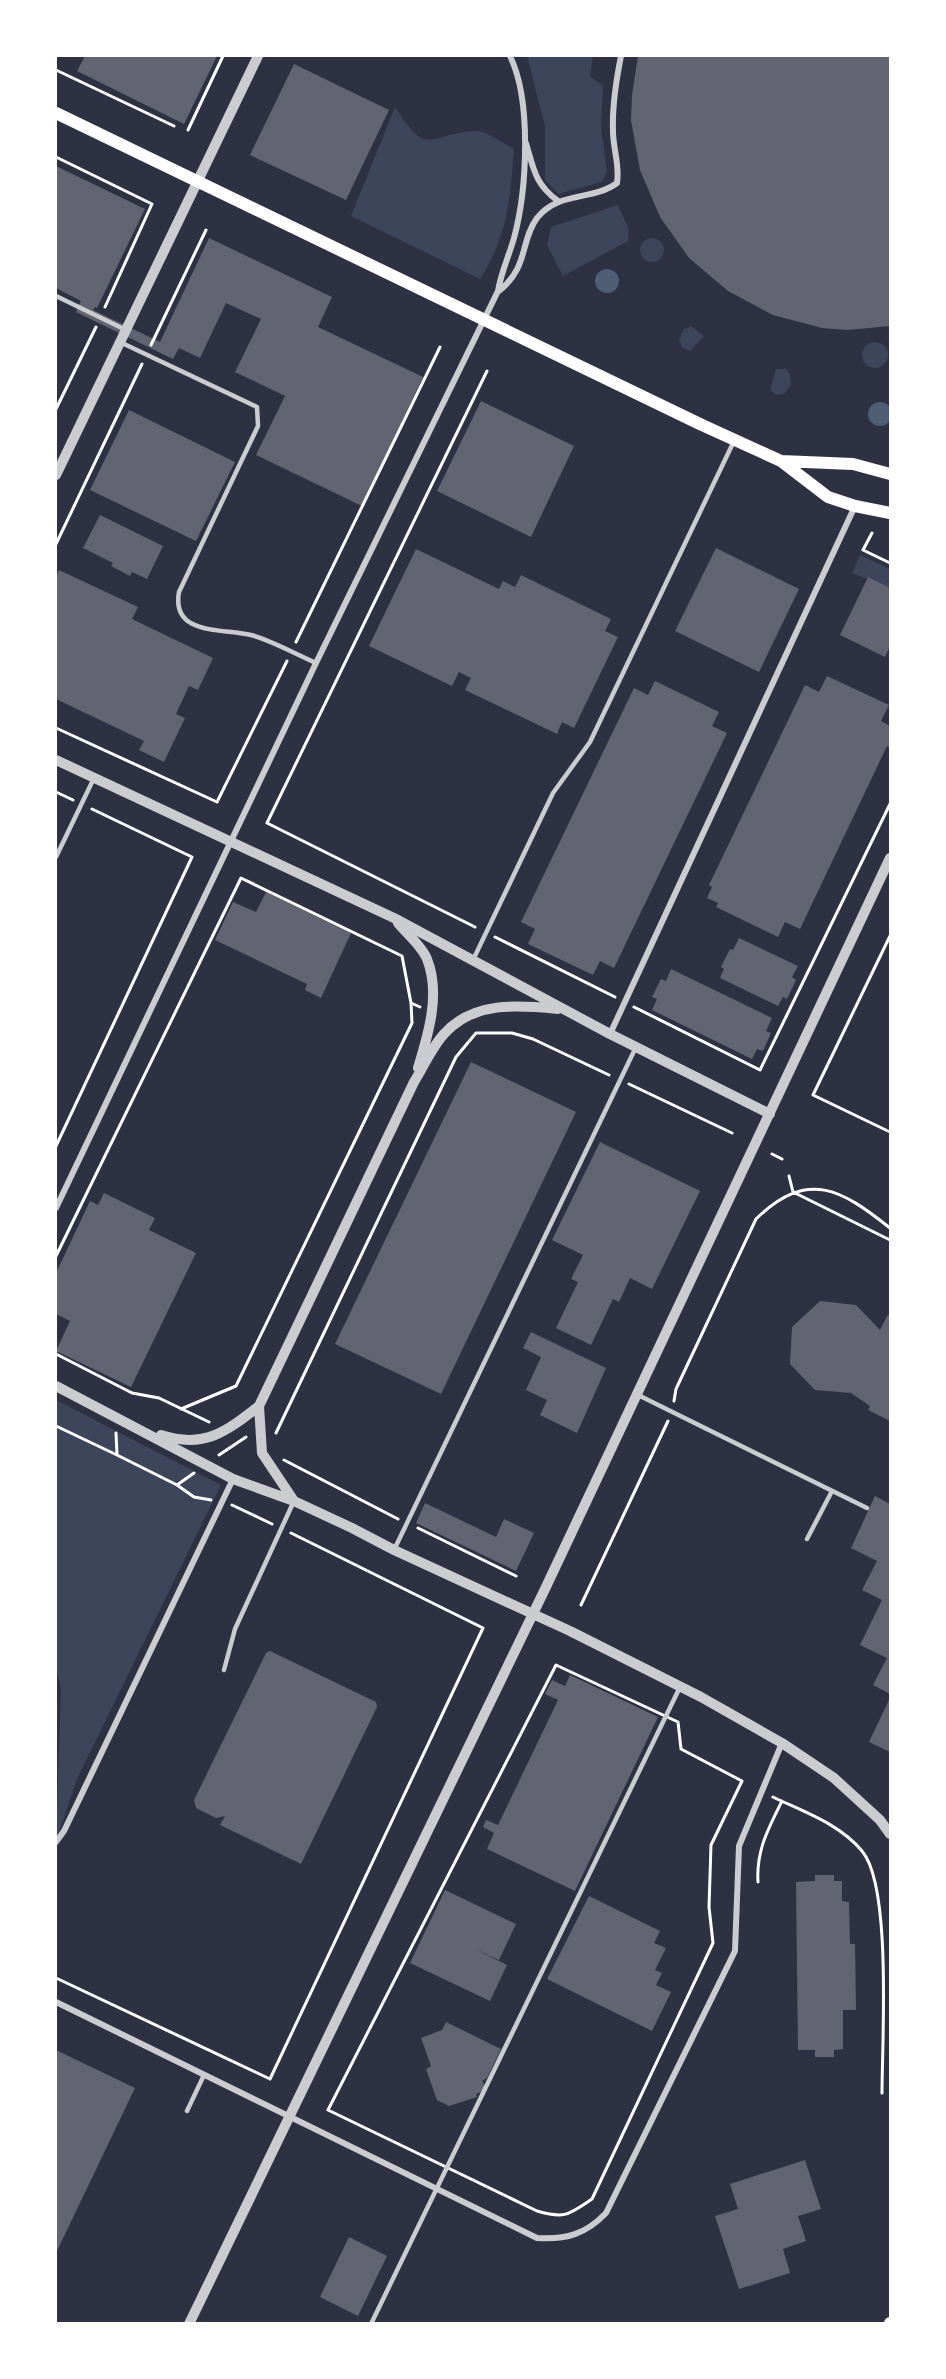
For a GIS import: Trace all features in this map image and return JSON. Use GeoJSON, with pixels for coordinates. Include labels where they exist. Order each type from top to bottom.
{"type":"FeatureCollection","features":[{"type":"Feature","properties":{"kind":"main road"},"geometry":{"type":"LineString","coordinates":[[56,113],[734,441],[781,461],[828,497],[855,507],[891,513]]}},
{"type":"Feature","properties":{"kind":"main road"},"geometry":{"type":"LineString","coordinates":[[781,461],[853,464],[891,474]]}},
{"type":"Feature","properties":{"kind":"street"},"geometry":{"type":"LineString","coordinates":[[56,475],[258,56]]}},
{"type":"Feature","properties":{"kind":"street"},"geometry":{"type":"LineString","coordinates":[[56,1208],[316,663],[498,291],[501,272],[514,237],[523,179],[524,137],[521,97],[510,56]]}},
{"type":"Feature","properties":{"kind":"street"},"geometry":{"type":"LineString","coordinates":[[498,291],[517,272],[537,218],[558,201],[609,189],[617,183],[619,171],[613,134],[614,101],[621,56]]}},
{"type":"Feature","properties":{"kind":"street"},"geometry":{"type":"LineString","coordinates":[[524,137],[537,180],[545,192],[558,201]]}},
{"type":"Feature","properties":{"kind":"street"},"geometry":{"type":"LineString","coordinates":[[610,1034],[855,507]]}},
{"type":"Feature","properties":{"kind":"street"},"geometry":{"type":"LineString","coordinates":[[56,760],[231,844],[394,918],[610,1034],[770,1114]]}},
{"type":"Feature","properties":{"kind":"street"},"geometry":{"type":"LineString","coordinates":[[189,2324],[888,872],[891,858]]}},
{"type":"Feature","properties":{"kind":"street"},"geometry":{"type":"LineString","coordinates":[[394,918],[426,957],[432,976],[430,1031],[414,1082]]}},
{"type":"Feature","properties":{"kind":"street"},"geometry":{"type":"LineString","coordinates":[[140,1428],[170,1438],[203,1441],[227,1431],[259,1406],[414,1082],[443,1034],[463,1017],[504,1006],[564,1010]]}},
{"type":"Feature","properties":{"kind":"street"},"geometry":{"type":"LineString","coordinates":[[56,1386],[140,1428],[233,1479],[294,1501],[394,1550],[533,1613],[680,1687],[782,1743],[834,1778],[880,1820],[891,1834]]}},
{"type":"Feature","properties":{"kind":"street"},"geometry":{"type":"LineString","coordinates":[[259,1406],[262,1454],[294,1501]]}},
{"type":"Feature","properties":{"kind":"street"},"geometry":{"type":"LineString","coordinates":[[56,1842],[64,1831],[233,1479]]}},
{"type":"Feature","properties":{"kind":"street"},"geometry":{"type":"LineString","coordinates":[[56,2002],[532,2236],[556,2239],[577,2235],[592,2227],[606,2213],[735,1951],[739,1846],[782,1743]]}},
{"type":"Feature","properties":{"kind":"lane"},"geometry":{"type":"LineString","coordinates":[[56,296],[126,330]]}},
{"type":"Feature","properties":{"kind":"lane"},"geometry":{"type":"LineString","coordinates":[[120,342],[257,407],[258,426],[179,592],[176,604],[183,618],[199,627],[252,636],[316,663]]}},
{"type":"Feature","properties":{"kind":"lane"},"geometry":{"type":"LineString","coordinates":[[472,960],[553,793],[590,742],[734,441]]}},
{"type":"Feature","properties":{"kind":"lane"},"geometry":{"type":"LineString","coordinates":[[56,857],[94,778]]}},
{"type":"Feature","properties":{"kind":"lane"},"geometry":{"type":"LineString","coordinates":[[394,1550],[636,1047]]}},
{"type":"Feature","properties":{"kind":"lane"},"geometry":{"type":"LineString","coordinates":[[637,1394],[867,1508]]}},
{"type":"Feature","properties":{"kind":"lane"},"geometry":{"type":"LineString","coordinates":[[807,1539],[832,1491]]}},
{"type":"Feature","properties":{"kind":"lane"},"geometry":{"type":"LineString","coordinates":[[224,1670],[235,1629],[294,1501]]}},
{"type":"Feature","properties":{"kind":"lane"},"geometry":{"type":"LineString","coordinates":[[371,2324],[680,1687]]}},
{"type":"Feature","properties":{"kind":"lane"},"geometry":{"type":"LineString","coordinates":[[187,2111],[204,2075]]}},
{"type":"Feature","properties":{"kind":"path"},"geometry":{"type":"LineString","coordinates":[[188,130],[223,56]]}},
{"type":"Feature","properties":{"kind":"path"},"geometry":{"type":"LineString","coordinates":[[56,70],[174,126]]}},
{"type":"Feature","properties":{"kind":"path"},"geometry":{"type":"LineString","coordinates":[[56,157],[152,204]]}},
{"type":"Feature","properties":{"kind":"path"},"geometry":{"type":"LineString","coordinates":[[56,544],[206,230]]}},
{"type":"Feature","properties":{"kind":"path"},"geometry":{"type":"LineString","coordinates":[[56,728],[218,802],[440,347]]}},
{"type":"Feature","properties":{"kind":"path"},"geometry":{"type":"LineString","coordinates":[[487,371],[267,823],[760,1070],[891,804]]}},
{"type":"Feature","properties":{"kind":"path"},"geometry":{"type":"LineString","coordinates":[[872,533],[863,550],[891,563]]}},
{"type":"Feature","properties":{"kind":"path"},"geometry":{"type":"LineString","coordinates":[[56,792],[192,857],[56,1146]]}},
{"type":"Feature","properties":{"kind":"path"},"geometry":{"type":"LineString","coordinates":[[56,1256],[241,878],[402,956],[411,1003],[412,1023],[236,1386],[181,1409]]}},
{"type":"Feature","properties":{"kind":"path"},"geometry":{"type":"LineString","coordinates":[[891,936],[813,1095],[891,1132]]}},
{"type":"Feature","properties":{"kind":"path"},"geometry":{"type":"LineString","coordinates":[[411,1003],[431,1013]]}},
{"type":"Feature","properties":{"kind":"path"},"geometry":{"type":"LineString","coordinates":[[455,1024],[476,1033],[512,1033],[533,1039],[732,1133]]}},
{"type":"Feature","properties":{"kind":"path"},"geometry":{"type":"LineString","coordinates":[[277,1440],[276,1432],[456,1057],[476,1033]]}},
{"type":"Feature","properties":{"kind":"path"},"geometry":{"type":"LineString","coordinates":[[772,1154],[782,1159]]}},
{"type":"Feature","properties":{"kind":"path"},"geometry":{"type":"LineString","coordinates":[[789,1176],[793,1192],[891,1240]]}},
{"type":"Feature","properties":{"kind":"path"},"geometry":{"type":"LineString","coordinates":[[581,1605],[673,1412],[676,1389],[756,1219],[772,1203],[793,1192],[813,1189],[854,1200],[891,1228]]}},
{"type":"Feature","properties":{"kind":"path"},"geometry":{"type":"LineString","coordinates":[[56,1354],[132,1393],[159,1398],[516,1576]]}},
{"type":"Feature","properties":{"kind":"path"},"geometry":{"type":"LineString","coordinates":[[56,1426],[117,1455]]}},
{"type":"Feature","properties":{"kind":"path"},"geometry":{"type":"LineString","coordinates":[[56,1978],[270,2079],[483,1628],[282,1528],[237,1507],[194,1497],[177,1485]]}},
{"type":"Feature","properties":{"kind":"path"},"geometry":{"type":"LineString","coordinates":[[742,1781],[843,1832],[869,1859],[877,1881],[882,1918],[882,2093]]}},
{"type":"Feature","properties":{"kind":"path"},"geometry":{"type":"LineString","coordinates":[[758,1882],[757,1860],[765,1834],[782,1801]]}},
{"type":"Feature","properties":{"kind":"shaded area"},"geometry":{"type":"Polygon","coordinates":[[[527,56],[593,56],[590,76],[603,86],[601,127],[607,171],[602,182],[558,194],[545,180],[545,126],[527,56]]]}},
{"type":"Feature","properties":{"kind":"shaded area"},"geometry":{"type":"Polygon","coordinates":[[[395,107],[406,124],[423,139],[431,140],[461,132],[477,131],[490,135],[514,149],[506,217],[497,248],[480,279],[351,216],[395,107]]]}},
{"type":"Feature","properties":{"kind":"shaded area"},"geometry":{"type":"Polygon","coordinates":[[[618,205],[629,230],[628,241],[563,276],[547,245],[551,227],[618,205]]]}},
{"type":"Feature","properties":{"kind":"shaded area"},"geometry":{"type":"Polygon","coordinates":[[[652,238],[657,239],[663,245],[663,255],[657,261],[652,262],[647,261],[641,255],[640,250],[641,245],[647,239],[652,238]]]}},
{"type":"Feature","properties":{"kind":"shaded area"},"geometry":{"type":"Polygon","coordinates":[[[607,269],[616,272],[619,281],[616,290],[607,293],[598,290],[595,281],[598,272],[607,269]]]}},
{"type":"Feature","properties":{"kind":"shaded area"},"geometry":{"type":"Polygon","coordinates":[[[691,326],[704,336],[690,351],[682,347],[679,340],[683,330],[691,326]]]}},
{"type":"Feature","properties":{"kind":"shaded area"},"geometry":{"type":"Polygon","coordinates":[[[875,342],[884,346],[888,355],[884,364],[875,368],[866,364],[862,355],[866,346],[875,342]]]}},
{"type":"Feature","properties":{"kind":"shaded area"},"geometry":{"type":"Polygon","coordinates":[[[776,369],[786,369],[790,374],[791,385],[784,394],[776,395],[770,390],[776,369]]]}},
{"type":"Feature","properties":{"kind":"shaded area"},"geometry":{"type":"Polygon","coordinates":[[[880,402],[885,403],[891,409],[891,419],[885,425],[880,426],[875,425],[869,419],[868,414],[869,409],[875,403],[880,402]]]}},
{"type":"Feature","properties":{"kind":"shaded area"},"geometry":{"type":"Polygon","coordinates":[[[860,555],[890,569],[890,588],[852,573],[860,555]]]}},
{"type":"Feature","properties":{"kind":"shaded area"},"geometry":{"type":"Polygon","coordinates":[[[56,1400],[221,1485],[77,1779],[56,1841],[61,1688],[56,1667],[56,1400]]]}},
{"type":"Feature","properties":{"kind":"building"},"geometry":{"type":"Polygon","coordinates":[[[85,56],[217,56],[184,124],[77,71],[85,56]]]}},
{"type":"Feature","properties":{"kind":"building"},"geometry":{"type":"Polygon","coordinates":[[[638,56],[890,56],[890,326],[847,330],[822,328],[773,315],[728,291],[689,258],[660,217],[640,170],[631,120],[638,56]]]}},
{"type":"Feature","properties":{"kind":"building"},"geometry":{"type":"Polygon","coordinates":[[[294,64],[389,110],[346,200],[250,155],[294,64]]]}},
{"type":"Feature","properties":{"kind":"building"},"geometry":{"type":"Polygon","coordinates":[[[56,166],[145,209],[97,308],[93,310],[160,342],[209,238],[332,297],[318,327],[423,377],[362,506],[256,455],[285,396],[235,372],[261,319],[226,303],[200,358],[179,348],[173,359],[76,312],[81,301],[56,288],[56,166]]]}},
{"type":"Feature","properties":{"kind":"building"},"geometry":{"type":"Polygon","coordinates":[[[481,401],[574,446],[531,537],[437,491],[481,401]]]}},
{"type":"Feature","properties":{"kind":"building"},"geometry":{"type":"Polygon","coordinates":[[[129,410],[235,462],[196,541],[90,490],[129,410]]]}},
{"type":"Feature","properties":{"kind":"building"},"geometry":{"type":"Polygon","coordinates":[[[100,515],[163,546],[147,579],[132,572],[130,576],[111,566],[113,563],[83,548],[100,515]]]}},
{"type":"Feature","properties":{"kind":"building"},"geometry":{"type":"Polygon","coordinates":[[[716,548],[799,589],[759,672],[675,631],[716,548]]]}},
{"type":"Feature","properties":{"kind":"building"},"geometry":{"type":"Polygon","coordinates":[[[416,549],[499,589],[503,581],[515,587],[521,575],[611,619],[605,631],[618,637],[574,728],[562,722],[557,734],[465,690],[471,678],[459,672],[452,686],[369,646],[416,549]]]}},
{"type":"Feature","properties":{"kind":"building"},"geometry":{"type":"Polygon","coordinates":[[[59,570],[138,607],[132,619],[213,658],[198,690],[189,686],[176,714],[185,718],[164,762],[139,750],[144,741],[56,699],[56,576],[59,570]]]}},
{"type":"Feature","properties":{"kind":"building"},"geometry":{"type":"Polygon","coordinates":[[[868,577],[890,588],[890,646],[885,657],[840,635],[868,577]]]}},
{"type":"Feature","properties":{"kind":"building"},"geometry":{"type":"Polygon","coordinates":[[[827,676],[889,705],[881,721],[890,726],[890,748],[887,746],[800,929],[785,922],[778,937],[716,907],[718,903],[707,898],[712,887],[709,885],[805,685],[819,692],[827,676]]]}},
{"type":"Feature","properties":{"kind":"building"},"geometry":{"type":"Polygon","coordinates":[[[655,681],[719,712],[712,726],[727,733],[614,968],[600,961],[593,975],[528,944],[535,929],[521,922],[634,688],[648,695],[655,681]]]}},
{"type":"Feature","properties":{"kind":"building"},"geometry":{"type":"Polygon","coordinates":[[[266,892],[351,933],[321,998],[305,990],[307,984],[215,940],[233,902],[256,912],[266,892]]]}},
{"type":"Feature","properties":{"kind":"building"},"geometry":{"type":"Polygon","coordinates":[[[739,938],[798,966],[792,977],[796,980],[787,999],[783,997],[778,1006],[720,978],[724,969],[721,967],[730,949],[733,950],[739,938]]]}},
{"type":"Feature","properties":{"kind":"building"},"geometry":{"type":"Polygon","coordinates":[[[671,969],[772,1018],[766,1031],[771,1033],[763,1051],[757,1049],[752,1059],[652,1010],[657,999],[652,997],[661,979],[666,981],[671,969]]]}},
{"type":"Feature","properties":{"kind":"building"},"geometry":{"type":"Polygon","coordinates":[[[471,1062],[576,1112],[441,1394],[335,1344],[471,1062]]]}},
{"type":"Feature","properties":{"kind":"building"},"geometry":{"type":"Polygon","coordinates":[[[600,1142],[700,1191],[652,1289],[630,1278],[619,1302],[613,1299],[591,1345],[556,1328],[578,1282],[571,1279],[583,1255],[552,1240],[600,1142]]]}},
{"type":"Feature","properties":{"kind":"building"},"geometry":{"type":"Polygon","coordinates":[[[104,1193],[155,1218],[149,1230],[196,1253],[131,1387],[56,1351],[70,1321],[56,1314],[56,1273],[90,1201],[98,1205],[104,1193]]]}},
{"type":"Feature","properties":{"kind":"building"},"geometry":{"type":"Polygon","coordinates":[[[820,1301],[856,1305],[880,1330],[890,1314],[890,1421],[868,1410],[870,1406],[851,1393],[815,1390],[790,1364],[792,1327],[820,1301]]]}},
{"type":"Feature","properties":{"kind":"building"},"geometry":{"type":"Polygon","coordinates":[[[531,1332],[606,1368],[577,1433],[540,1415],[547,1400],[526,1390],[541,1357],[523,1348],[531,1332]]]}},
{"type":"Feature","properties":{"kind":"building"},"geometry":{"type":"Polygon","coordinates":[[[875,1496],[890,1504],[890,1694],[873,1685],[887,1658],[860,1645],[882,1600],[862,1590],[877,1561],[851,1548],[875,1496]]]}},
{"type":"Feature","properties":{"kind":"building"},"geometry":{"type":"Polygon","coordinates":[[[425,1503],[496,1537],[504,1519],[534,1533],[516,1571],[416,1523],[425,1503]]]}},
{"type":"Feature","properties":{"kind":"building"},"geometry":{"type":"Polygon","coordinates":[[[270,1651],[376,1702],[377,1707],[301,1864],[220,1825],[225,1816],[216,1818],[196,1808],[194,1800],[266,1653],[270,1651]]]}},
{"type":"Feature","properties":{"kind":"building"},"geometry":{"type":"Polygon","coordinates":[[[570,1675],[658,1717],[575,1891],[487,1849],[494,1833],[483,1827],[486,1820],[498,1825],[558,1700],[545,1694],[552,1680],[565,1686],[570,1675]]]}},
{"type":"Feature","properties":{"kind":"building"},"geometry":{"type":"Polygon","coordinates":[[[890,1698],[890,1752],[869,1742],[890,1698]]]}},
{"type":"Feature","properties":{"kind":"building"},"geometry":{"type":"Polygon","coordinates":[[[815,1875],[834,1875],[834,1881],[842,1881],[842,1901],[849,1902],[850,1944],[855,1944],[856,2010],[843,2010],[843,2049],[834,2050],[834,2057],[815,2057],[815,2050],[798,2050],[796,1882],[815,1881],[815,1875]]]}},
{"type":"Feature","properties":{"kind":"building"},"geometry":{"type":"Polygon","coordinates":[[[445,1890],[516,1924],[499,1960],[475,1949],[507,1965],[490,2001],[410,1963],[445,1890]]]}},
{"type":"Feature","properties":{"kind":"building"},"geometry":{"type":"Polygon","coordinates":[[[589,1896],[660,1931],[654,1943],[666,1948],[655,1970],[662,1973],[656,1985],[671,1992],[652,2031],[547,1979],[589,1896]]]}},
{"type":"Feature","properties":{"kind":"building"},"geometry":{"type":"Polygon","coordinates":[[[446,2022],[501,2049],[487,2078],[482,2081],[485,2086],[481,2092],[476,2094],[477,2097],[449,2106],[437,2100],[426,2069],[431,2066],[421,2038],[442,2030],[446,2022]]]}},
{"type":"Feature","properties":{"kind":"building"},"geometry":{"type":"Polygon","coordinates":[[[56,2050],[135,2088],[56,2253],[56,2050]]]}},
{"type":"Feature","properties":{"kind":"building"},"geometry":{"type":"Polygon","coordinates":[[[805,2160],[821,2209],[798,2216],[806,2241],[783,2249],[790,2273],[739,2289],[715,2216],[738,2209],[730,2184],[805,2160]]]}},
{"type":"Feature","properties":{"kind":"building"},"geometry":{"type":"Polygon","coordinates":[[[349,2237],[387,2256],[358,2316],[320,2297],[349,2237]]]}}]}
